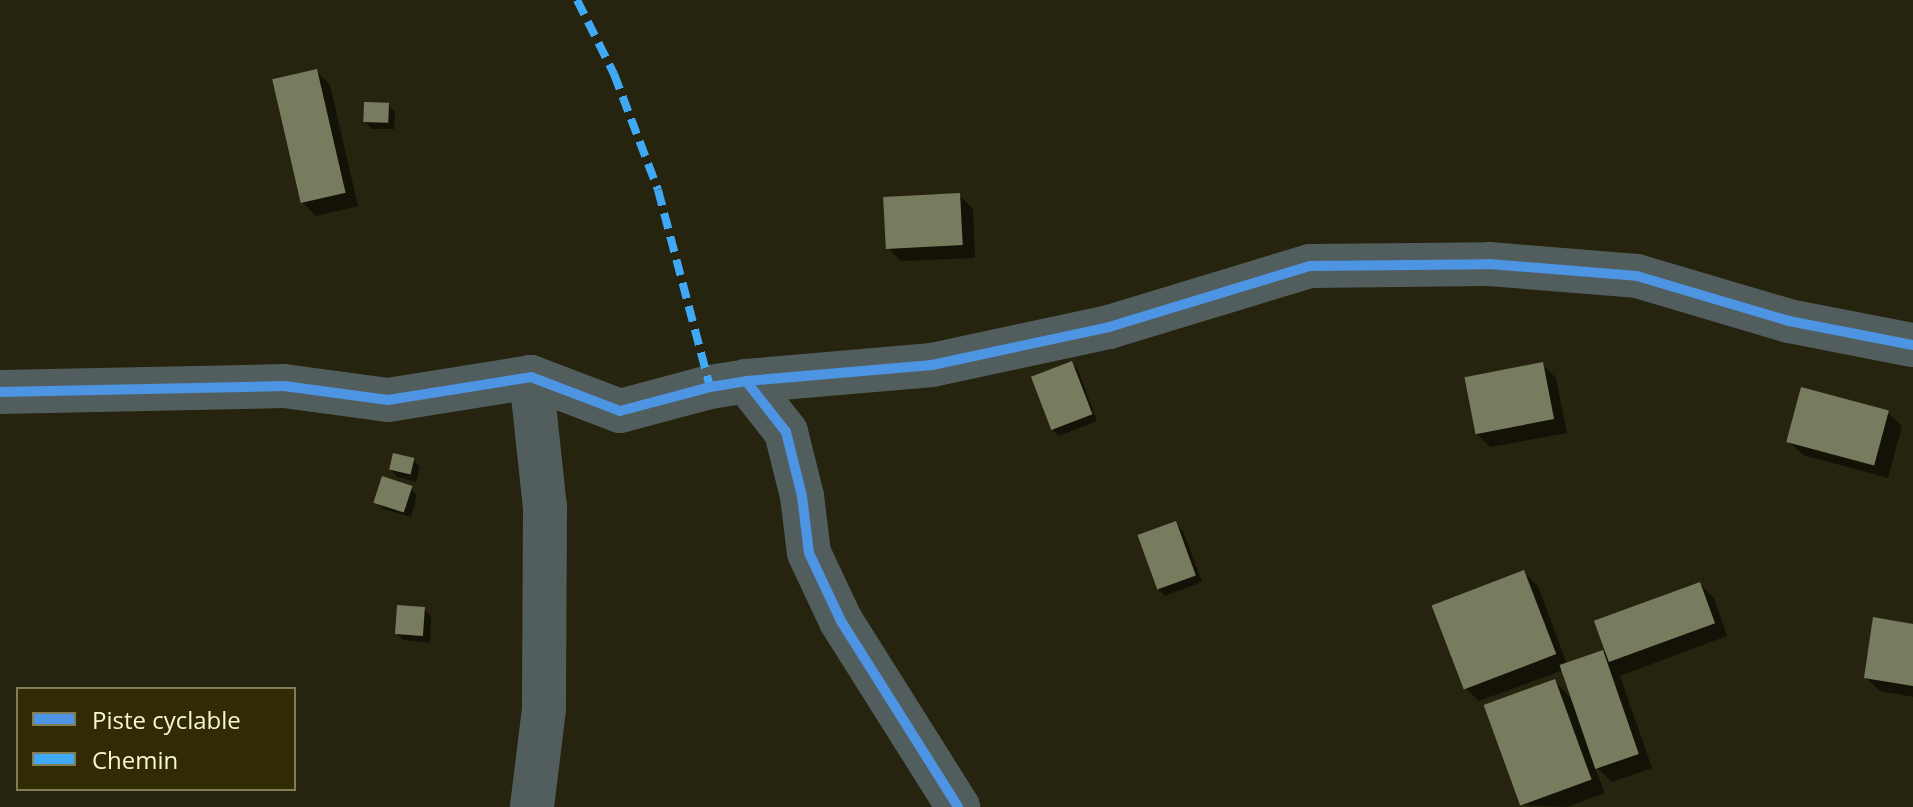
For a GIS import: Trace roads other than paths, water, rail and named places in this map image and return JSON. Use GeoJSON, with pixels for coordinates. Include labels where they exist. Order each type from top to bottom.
{"type":"FeatureCollection","features":[{"type":"Feature","properties":{"kind":"street"},"geometry":{"type":"LineString","coordinates":[[0,392],[284,386],[388,400],[531,377],[620,411],[746,381],[932,365],[1109,327],[1310,266],[1489,264],[1637,276],[1789,321],[1913,345]]}},
{"type":"Feature","properties":{"kind":"street"},"geometry":{"type":"LineString","coordinates":[[531,377],[545,507],[544,709],[532,807]]}},
{"type":"Feature","properties":{"kind":"street"},"geometry":{"type":"LineString","coordinates":[[746,381],[786,432],[802,496],[809,553],[841,621],[958,807]]}}]}
